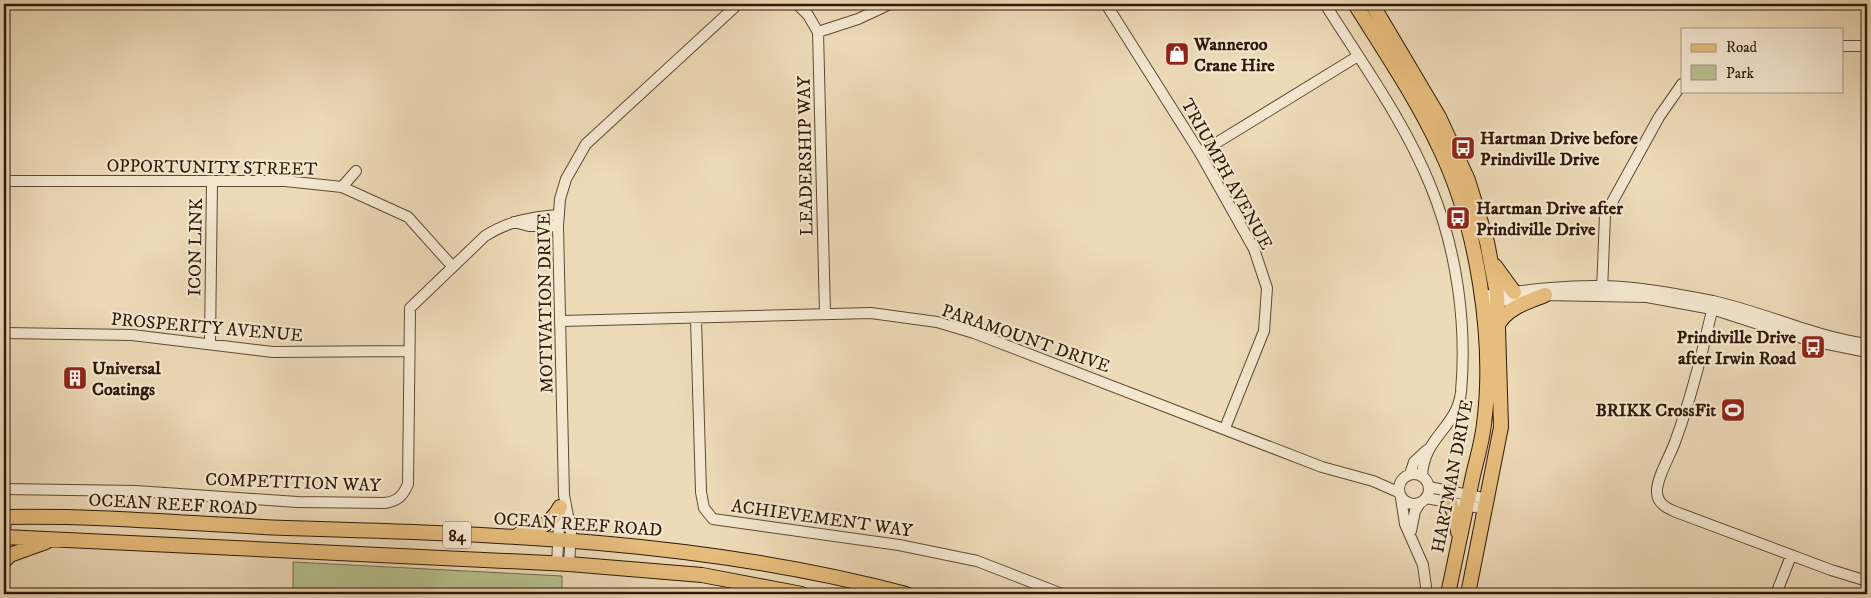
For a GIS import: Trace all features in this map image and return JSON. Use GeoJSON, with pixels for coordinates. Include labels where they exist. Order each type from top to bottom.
{"type":"FeatureCollection","features":[{"type":"Feature","properties":{"kind":"main road","name":"HARTMAN DRIVE"},"geometry":{"type":"LineString","coordinates":[[1355,4],[1401,77],[1442,151],[1455,186],[1472,245],[1482,300],[1488,366],[1485,415],[1448,594]]}},
{"type":"Feature","properties":{"kind":"main road","name":"HARTMAN DRIVE"},"geometry":{"type":"LineString","coordinates":[[1372,4],[1439,117],[1468,180],[1490,260],[1498,298],[1501,427],[1469,591]]}},
{"type":"Feature","properties":{"kind":"main road"},"geometry":{"type":"LineString","coordinates":[[1490,260],[1514,292]]}},
{"type":"Feature","properties":{"kind":"main road"},"geometry":{"type":"LineString","coordinates":[[1499,323],[1513,309],[1545,295]]}},
{"type":"Feature","properties":{"kind":"main road"},"geometry":{"type":"LineString","coordinates":[[496,537],[542,528],[555,517],[562,501]]}},
{"type":"Feature","properties":{"kind":"main road"},"geometry":{"type":"LineString","coordinates":[[1450,503],[1456,518],[1460,540]]}},
{"type":"Feature","properties":{"kind":"main road","name":"OCEAN REEF ROAD"},"geometry":{"type":"LineString","coordinates":[[5,516],[118,519],[566,541],[692,552],[778,565],[906,594]]}},
{"type":"Feature","properties":{"kind":"main road","name":"84"},"geometry":{"type":"LineString","coordinates":[[4,537],[563,564],[702,575],[802,594]]}},
{"type":"Feature","properties":{"kind":"main road"},"geometry":{"type":"LineString","coordinates":[[4,561],[10,555],[57,540]]}},
{"type":"Feature","properties":{"kind":"street","name":"MOTIVATION DRIVE"},"geometry":{"type":"LineString","coordinates":[[563,564],[566,541],[562,501],[561,321],[558,221],[560,199],[566,179],[586,144],[738,4]]}},
{"type":"Feature","properties":{"kind":"street"},"geometry":{"type":"LineString","coordinates":[[797,4],[808,16],[818,32],[858,19],[890,4]]}},
{"type":"Feature","properties":{"kind":"street","name":"TRIUMPH AVENUE"},"geometry":{"type":"LineString","coordinates":[[1106,4],[1200,153],[1254,249],[1267,288],[1264,331],[1225,428]]}},
{"type":"Feature","properties":{"kind":"street"},"geometry":{"type":"LineString","coordinates":[[1325,4],[1412,147],[1431,187],[1447,235],[1460,301],[1462,363],[1459,404],[1448,425],[1414,462],[1398,486],[1405,524],[1411,531],[1423,565],[1427,594]]}},
{"type":"Feature","properties":{"kind":"street","name":"LEADERSHIP WAY"},"geometry":{"type":"LineString","coordinates":[[818,32],[825,314]]}},
{"type":"Feature","properties":{"kind":"street"},"geometry":{"type":"LineString","coordinates":[[1844,46],[1867,46]]}},
{"type":"Feature","properties":{"kind":"street"},"geometry":{"type":"LineString","coordinates":[[1200,153],[1358,56]]}},
{"type":"Feature","properties":{"kind":"street"},"geometry":{"type":"LineString","coordinates":[[1602,290],[1605,215],[1659,117],[1681,85]]}},
{"type":"Feature","properties":{"kind":"street"},"geometry":{"type":"LineString","coordinates":[[342,188],[356,171]]}},
{"type":"Feature","properties":{"kind":"street","name":"OPPORTUNITY STREET"},"geometry":{"type":"LineString","coordinates":[[4,181],[285,181],[342,188],[408,217],[452,266]]}},
{"type":"Feature","properties":{"kind":"street","name":"ICON LINK"},"geometry":{"type":"LineString","coordinates":[[210,344],[212,181]]}},
{"type":"Feature","properties":{"kind":"street","name":"COMPETITION WAY"},"geometry":{"type":"LineString","coordinates":[[4,489],[136,491],[297,502],[385,503],[396,501],[405,492],[408,484],[408,351],[410,308],[452,266],[499,226],[529,217],[558,221]]}},
{"type":"Feature","properties":{"kind":"street"},"geometry":{"type":"LineString","coordinates":[[1498,298],[1514,292],[1544,288],[1648,289],[1810,332],[1867,344]]}},
{"type":"Feature","properties":{"kind":"street"},"geometry":{"type":"LineString","coordinates":[[1482,300],[1602,290]]}},
{"type":"Feature","properties":{"kind":"street"},"geometry":{"type":"LineString","coordinates":[[1713,305],[1808,340],[1867,352]]}},
{"type":"Feature","properties":{"kind":"street"},"geometry":{"type":"LineString","coordinates":[[1713,305],[1692,390],[1676,441],[1656,488],[1658,499],[1668,509],[1791,556],[1867,581]]}},
{"type":"Feature","properties":{"kind":"street","name":"PARAMOUNT DRIVE"},"geometry":{"type":"LineString","coordinates":[[561,321],[871,313],[937,322],[974,333],[1225,428],[1322,467],[1373,481],[1400,495]]}},
{"type":"Feature","properties":{"kind":"street","name":"ACHIEVEMENT WAY"},"geometry":{"type":"LineString","coordinates":[[696,319],[701,492],[704,508],[713,519],[899,545],[967,559],[1062,594]]}},
{"type":"Feature","properties":{"kind":"street","name":"PROSPERITY AVENUE"},"geometry":{"type":"LineString","coordinates":[[4,333],[132,335],[273,352],[408,351]]}},
{"type":"Feature","properties":{"kind":"street"},"geometry":{"type":"LineString","coordinates":[[1427,450],[1422,476],[1429,487],[1468,500],[1487,504]]}},
{"type":"Feature","properties":{"kind":"street"},"geometry":{"type":"LineString","coordinates":[[1407,475],[1422,476]]}},
{"type":"Feature","properties":{"kind":"street","name":"PARAMOUNT DRIVE"},"geometry":{"type":"LineString","coordinates":[[1373,481],[1407,475]]}},
{"type":"Feature","properties":{"kind":"street"},"geometry":{"type":"LineString","coordinates":[[1411,531],[1412,520],[1429,487]]}},
{"type":"Feature","properties":{"kind":"street"},"geometry":{"type":"LineString","coordinates":[[1400,495],[1412,504],[1423,501],[1450,503],[1468,500]]}},
{"type":"Feature","properties":{"kind":"street"},"geometry":{"type":"LineString","coordinates":[[4,557],[5,516]]}},
{"type":"Feature","properties":{"kind":"street"},"geometry":{"type":"LineString","coordinates":[[1776,594],[1791,556]]}},
{"type":"Feature","properties":{"kind":"green space"},"geometry":{"type":"Polygon","coordinates":[[[293,562],[562,576],[562,594],[293,594],[293,562]]]}},
{"type":"Feature","properties":{"kind":"place","name":"Wanneroo Crane Hire"},"geometry":{"type":"Point","coordinates":[1177,54]}},
{"type":"Feature","properties":{"kind":"place","name":"Hartman Drive before Prindiville Drive"},"geometry":{"type":"Point","coordinates":[1463,148]}},
{"type":"Feature","properties":{"kind":"place","name":"Hartman Drive after Prindiville Drive"},"geometry":{"type":"Point","coordinates":[1458,218]}},
{"type":"Feature","properties":{"kind":"place","name":"Prindiville Drive after Irwin Road"},"geometry":{"type":"Point","coordinates":[1813,347]}},
{"type":"Feature","properties":{"kind":"place","name":"Universal Coatings"},"geometry":{"type":"Point","coordinates":[75,378]}},
{"type":"Feature","properties":{"kind":"place","name":"BRIKK CrossFit"},"geometry":{"type":"Point","coordinates":[1733,410]}}]}
